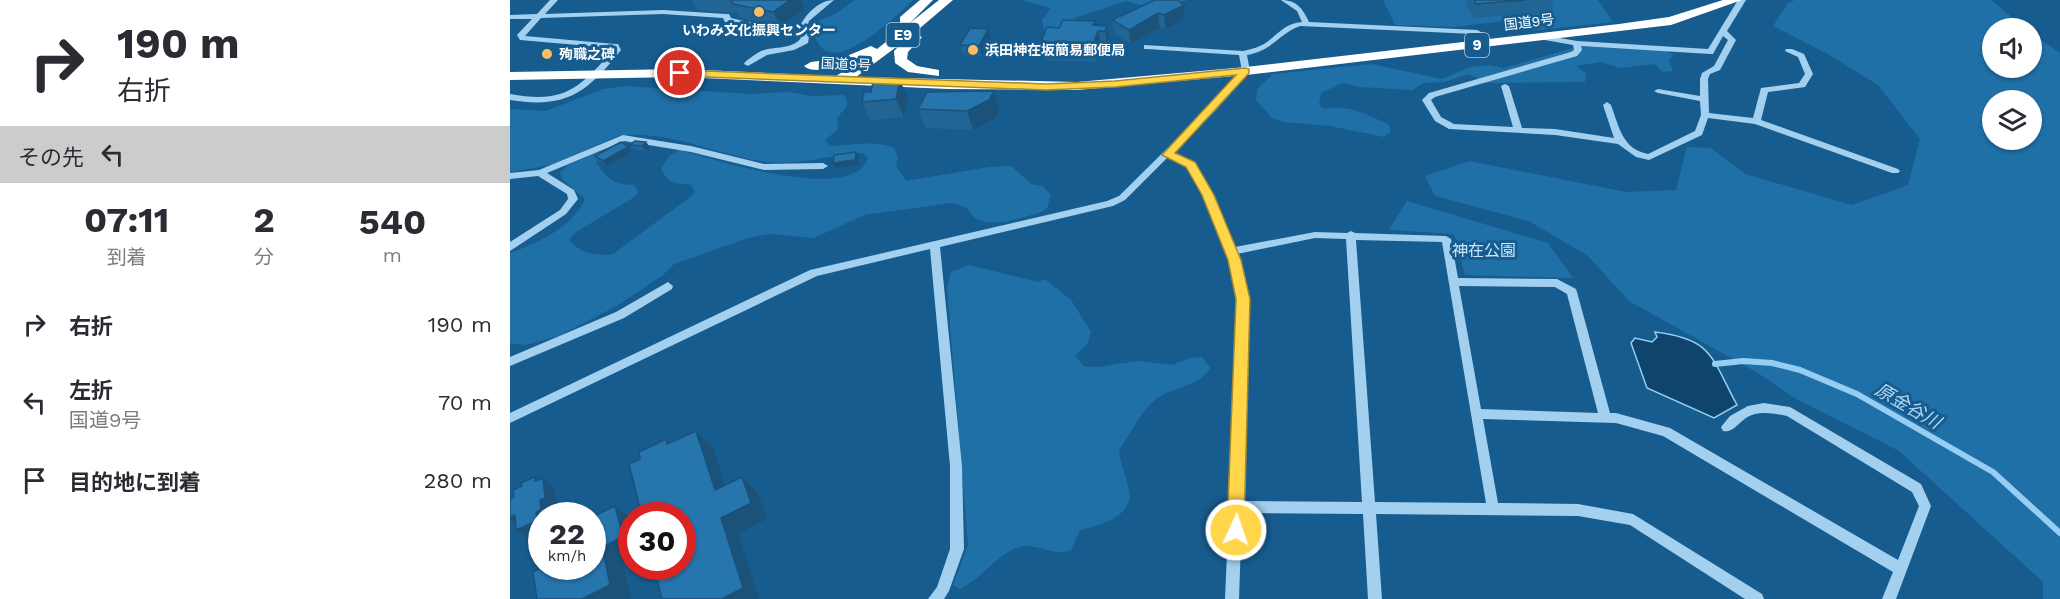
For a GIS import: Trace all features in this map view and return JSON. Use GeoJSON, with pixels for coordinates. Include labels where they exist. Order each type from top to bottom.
{"type":"FeatureCollection","features":[{"type":"Feature","properties":{"kind":"highway"},"geometry":{"type":"LineString","coordinates":[[905,83],[877,80],[864,72],[860,61],[927,0]]}},
{"type":"Feature","properties":{"kind":"highway","name":"E9"},"geometry":{"type":"LineString","coordinates":[[884,39],[936,0]]}},
{"type":"Feature","properties":{"kind":"highway","name":"E9"},"geometry":{"type":"LineString","coordinates":[[864,72],[947,0]]}},
{"type":"Feature","properties":{"kind":"highway"},"geometry":{"type":"LineString","coordinates":[[848,80],[864,72],[960,0]]}},
{"type":"Feature","properties":{"kind":"highway","name":"国道9号"},"geometry":{"type":"LineString","coordinates":[[510,76],[719,74],[905,83],[1066,87],[1245,71],[1671,21],[1736,0]]}},
{"type":"Feature","properties":{"kind":"highway"},"geometry":{"type":"LineString","coordinates":[[930,24],[904,47],[900,60],[913,69],[934,73]]}},
{"type":"Feature","properties":{"kind":"highway"},"geometry":{"type":"LineString","coordinates":[[811,66],[845,62],[871,50]]}},
{"type":"Feature","properties":{"kind":"highway","name":"国道9号"},"geometry":{"type":"LineString","coordinates":[[510,69],[608,62],[811,66],[864,72],[1078,78],[1215,74]]}},
{"type":"Feature","properties":{"kind":"highway"},"geometry":{"type":"LineString","coordinates":[[830,80],[864,72]]}},
{"type":"Feature","properties":{"kind":"street"},"geometry":{"type":"LineString","coordinates":[[510,97],[531,103],[560,100],[575,92],[596,74],[617,50],[615,46],[523,38],[521,35],[554,0]]}},
{"type":"Feature","properties":{"kind":"street"},"geometry":{"type":"LineString","coordinates":[[748,64],[761,52],[803,44],[805,37],[802,30],[806,20],[830,0]]}},
{"type":"Feature","properties":{"kind":"street"},"geometry":{"type":"LineString","coordinates":[[1285,0],[1300,10],[1307,25]]}},
{"type":"Feature","properties":{"kind":"street"},"geometry":{"type":"LineString","coordinates":[[1542,37],[1577,44],[1710,52],[1742,0]]}},
{"type":"Feature","properties":{"kind":"street"},"geometry":{"type":"LineString","coordinates":[[510,17],[663,12],[726,16],[728,20],[805,37]]}},
{"type":"Feature","properties":{"kind":"street"},"geometry":{"type":"LineString","coordinates":[[1147,47],[1243,53],[1267,49],[1291,26],[1307,25],[1468,28],[1477,32],[1482,44]]}},
{"type":"Feature","properties":{"kind":"street"},"geometry":{"type":"LineString","coordinates":[[1577,44],[1578,50],[1574,54],[1479,80],[1432,95],[1426,100],[1438,119],[1452,127],[1518,129],[1620,142],[1639,155],[1648,157],[1699,133],[1705,115],[1706,74],[1717,68],[1732,40],[1723,32]]}},
{"type":"Feature","properties":{"kind":"street"},"geometry":{"type":"LineString","coordinates":[[1756,121],[1764,90],[1802,85],[1807,80],[1809,74],[1801,56],[1789,51]]}},
{"type":"Feature","properties":{"kind":"street"},"geometry":{"type":"LineString","coordinates":[[510,418],[814,273],[1110,204],[1135,188],[1245,71],[1243,53]]}},
{"type":"Feature","properties":{"kind":"street"},"geometry":{"type":"LineString","coordinates":[[1505,86],[1518,129]]}},
{"type":"Feature","properties":{"kind":"street"},"geometry":{"type":"LineString","coordinates":[[1658,91],[1704,99]]}},
{"type":"Feature","properties":{"kind":"street"},"geometry":{"type":"LineString","coordinates":[[1607,105],[1620,142]]}},
{"type":"Feature","properties":{"kind":"street"},"geometry":{"type":"LineString","coordinates":[[1705,115],[1756,121],[1895,171]]}},
{"type":"Feature","properties":{"kind":"street"},"geometry":{"type":"LineString","coordinates":[[510,176],[540,173],[623,138],[691,149],[764,167],[822,166]]}},
{"type":"Feature","properties":{"kind":"street"},"geometry":{"type":"LineString","coordinates":[[1167,155],[1191,164],[1208,195],[1232,251],[1243,299],[1232,599]]}},
{"type":"Feature","properties":{"kind":"street"},"geometry":{"type":"LineString","coordinates":[[510,247],[563,212],[573,199],[571,192],[540,173]]}},
{"type":"Feature","properties":{"kind":"street"},"geometry":{"type":"LineString","coordinates":[[1232,251],[1315,235],[1350,234],[1446,239],[1493,510]]}},
{"type":"Feature","properties":{"kind":"street"},"geometry":{"type":"LineString","coordinates":[[1350,234],[1375,599]]}},
{"type":"Feature","properties":{"kind":"street"},"geometry":{"type":"LineString","coordinates":[[935,245],[956,466],[957,549],[942,591],[935,599]]}},
{"type":"Feature","properties":{"kind":"street"},"geometry":{"type":"LineString","coordinates":[[1454,282],[1557,283],[1572,292],[1605,417]]}},
{"type":"Feature","properties":{"kind":"street"},"geometry":{"type":"LineString","coordinates":[[510,362],[620,315],[668,286]]}},
{"type":"Feature","properties":{"kind":"street"},"geometry":{"type":"LineString","coordinates":[[1727,427],[1738,414],[1752,409],[1772,407],[1790,412],[1917,488],[1925,506],[1889,599]]}},
{"type":"Feature","properties":{"kind":"street"},"geometry":{"type":"LineString","coordinates":[[1478,414],[1605,417],[1666,432],[1901,569]]}},
{"type":"Feature","properties":{"kind":"street"},"geometry":{"type":"LineString","coordinates":[[1237,507],[1578,510],[1633,520],[1757,599]]}},
{"type":"Feature","properties":{"kind":"green space"},"geometry":{"type":"Polygon","coordinates":[[[855,0],[913,0],[883,27],[856,46],[831,53],[822,48],[814,36],[819,21],[835,14],[855,0]]]}},
{"type":"Feature","properties":{"kind":"green space"},"geometry":{"type":"Polygon","coordinates":[[[1022,0],[1188,0],[1151,8],[1126,1],[1075,18],[1071,31],[1045,33],[1042,20],[1051,8],[1022,0]]]}},
{"type":"Feature","properties":{"kind":"green space"},"geometry":{"type":"Polygon","coordinates":[[[1383,0],[1598,0],[1613,22],[1530,31],[1520,19],[1454,27],[1395,25],[1383,0]]]}},
{"type":"Feature","properties":{"kind":"green space"},"geometry":{"type":"Polygon","coordinates":[[[1795,0],[1991,0],[2013,18],[1982,18],[1982,78],[2042,78],[2042,41],[2060,53],[2060,599],[2043,599],[2043,582],[1899,451],[1793,397],[1758,373],[1629,301],[1588,256],[1529,221],[1435,196],[1425,176],[1469,161],[1626,192],[1676,190],[1687,147],[1711,148],[1745,174],[1852,205],[1908,185],[1920,139],[1878,85],[1826,53],[1773,26],[1788,3],[1795,0]]]}},
{"type":"Feature","properties":{"kind":"green space"},"geometry":{"type":"Polygon","coordinates":[[[1580,46],[1667,51],[1673,55],[1669,61],[1673,71],[1662,72],[1655,64],[1620,68],[1601,62],[1576,66],[1586,73],[1585,82],[1487,83],[1468,74],[1445,82],[1423,83],[1413,90],[1360,87],[1343,83],[1321,93],[1319,105],[1325,109],[1350,109],[1389,125],[1391,132],[1384,137],[1330,126],[1283,122],[1272,118],[1256,100],[1257,89],[1273,74],[1371,64],[1442,79],[1470,67],[1489,65],[1504,68],[1580,46]]]}},
{"type":"Feature","properties":{"kind":"green space"},"geometry":{"type":"Polygon","coordinates":[[[626,86],[749,94],[790,92],[811,96],[843,95],[847,106],[837,118],[838,129],[825,140],[830,146],[871,144],[894,148],[898,157],[896,166],[906,181],[989,167],[1011,166],[1031,184],[1043,186],[1051,195],[1047,208],[1039,213],[1004,222],[985,222],[975,218],[966,207],[951,203],[864,215],[814,238],[770,234],[748,238],[674,264],[663,275],[615,307],[556,337],[525,345],[510,343],[510,253],[554,233],[579,209],[585,199],[562,179],[560,173],[568,165],[599,152],[602,154],[596,162],[608,177],[621,184],[634,185],[638,191],[636,196],[576,232],[569,240],[583,251],[607,255],[613,254],[693,195],[695,190],[689,184],[672,181],[661,168],[670,155],[680,150],[750,169],[811,178],[837,178],[857,172],[868,158],[863,153],[803,161],[767,162],[656,136],[637,135],[618,136],[555,164],[510,172],[510,109],[546,111],[603,89],[626,86]]]}},
{"type":"Feature","properties":{"kind":"green space","name":"神在公園"},"geometry":{"type":"Polygon","coordinates":[[[1407,201],[1548,243],[1573,278],[1465,275],[1454,234],[1389,230],[1407,201]]]}},
{"type":"Feature","properties":{"kind":"green space"},"geometry":{"type":"Polygon","coordinates":[[[969,265],[1038,282],[1045,279],[1071,300],[1091,332],[1087,345],[1075,355],[1083,366],[1098,367],[1138,361],[1172,365],[1190,358],[1202,357],[1210,368],[1201,378],[1152,402],[1119,449],[1129,490],[1127,507],[1121,513],[1097,526],[1080,530],[1071,550],[1057,552],[1030,546],[1016,548],[959,589],[953,585],[968,545],[947,287],[951,272],[969,265]]]}},
{"type":"Feature","properties":{"kind":"shaded area"},"geometry":{"type":"Polygon","coordinates":[[[1655,332],[1689,340],[1708,353],[1737,405],[1714,418],[1647,388],[1631,343],[1635,338],[1652,342],[1657,337],[1655,332]]]}},
{"type":"Feature","properties":{"kind":"building"},"geometry":{"type":"Polygon","coordinates":[[[731,0],[790,0],[773,12],[733,4],[731,0]]]}},
{"type":"Feature","properties":{"kind":"building"},"geometry":{"type":"Polygon","coordinates":[[[1155,0],[1177,0],[1184,5],[1164,15],[1158,13],[1129,30],[1112,20],[1155,0]]]}},
{"type":"Feature","properties":{"kind":"building"},"geometry":{"type":"Polygon","coordinates":[[[1474,0],[1526,0],[1476,4],[1474,0]]]}},
{"type":"Feature","properties":{"kind":"building"},"geometry":{"type":"Polygon","coordinates":[[[1063,20],[1095,21],[1093,25],[1107,26],[1105,31],[1098,31],[1093,44],[1041,42],[1047,27],[1059,28],[1063,20]]]}},
{"type":"Feature","properties":{"kind":"building"},"geometry":{"type":"Polygon","coordinates":[[[970,28],[988,29],[979,46],[960,45],[970,28]]]}},
{"type":"Feature","properties":{"kind":"building"},"geometry":{"type":"Polygon","coordinates":[[[900,80],[896,99],[862,102],[864,92],[871,92],[873,82],[900,80]]]}},
{"type":"Feature","properties":{"kind":"building"},"geometry":{"type":"Polygon","coordinates":[[[994,91],[989,100],[967,111],[918,109],[927,92],[994,91]]]}},
{"type":"Feature","properties":{"kind":"building"},"geometry":{"type":"Polygon","coordinates":[[[635,141],[646,142],[642,146],[630,145],[635,141]]]}},
{"type":"Feature","properties":{"kind":"building"},"geometry":{"type":"Polygon","coordinates":[[[621,142],[628,147],[603,161],[595,156],[621,142]]]}},
{"type":"Feature","properties":{"kind":"building"},"geometry":{"type":"Polygon","coordinates":[[[856,152],[855,160],[833,163],[834,155],[856,152]]]}},
{"type":"Feature","properties":{"kind":"building"},"geometry":{"type":"Polygon","coordinates":[[[696,431],[715,490],[742,477],[751,503],[721,518],[743,588],[722,599],[662,599],[657,580],[696,580],[696,502],[638,502],[629,464],[640,459],[639,452],[666,439],[667,444],[696,431]]]}},
{"type":"Feature","properties":{"kind":"building"},"geometry":{"type":"Polygon","coordinates":[[[535,477],[535,481],[543,478],[545,498],[540,502],[528,502],[528,525],[516,530],[515,515],[510,517],[510,499],[514,497],[513,490],[522,486],[521,483],[535,477]]]}},
{"type":"Feature","properties":{"kind":"building"},"geometry":{"type":"Polygon","coordinates":[[[615,506],[618,518],[618,539],[606,545],[606,510],[615,506]]]}},
{"type":"Feature","properties":{"kind":"building"},"geometry":{"type":"Polygon","coordinates":[[[606,566],[610,585],[582,599],[537,599],[534,580],[606,580],[606,566]]]}},
{"type":"Feature","properties":{"kind":"waterway","name":"原金谷川"},"geometry":{"type":"LineString","coordinates":[[1715,364],[1743,361],[1772,363],[1800,370],[1857,394],[1993,472],[2060,533]]}},
{"type":"Feature","properties":{"kind":"place","name":"いわみ文化振興センター"},"geometry":{"type":"Point","coordinates":[759,12]}},
{"type":"Feature","properties":{"kind":"place","name":"浜田神在坂簡易郵便局"},"geometry":{"type":"Point","coordinates":[973,50]}},
{"type":"Feature","properties":{"kind":"place","name":"殉職之碑"},"geometry":{"type":"Point","coordinates":[547,54]}},
{"type":"Feature","properties":{"kind":"route"},"geometry":{"type":"LineString","coordinates":[[680,73],[1046,87],[1115,84],[1245,71],[1167,155],[1191,164],[1208,195],[1235,260],[1243,299],[1236,530]]}}]}
